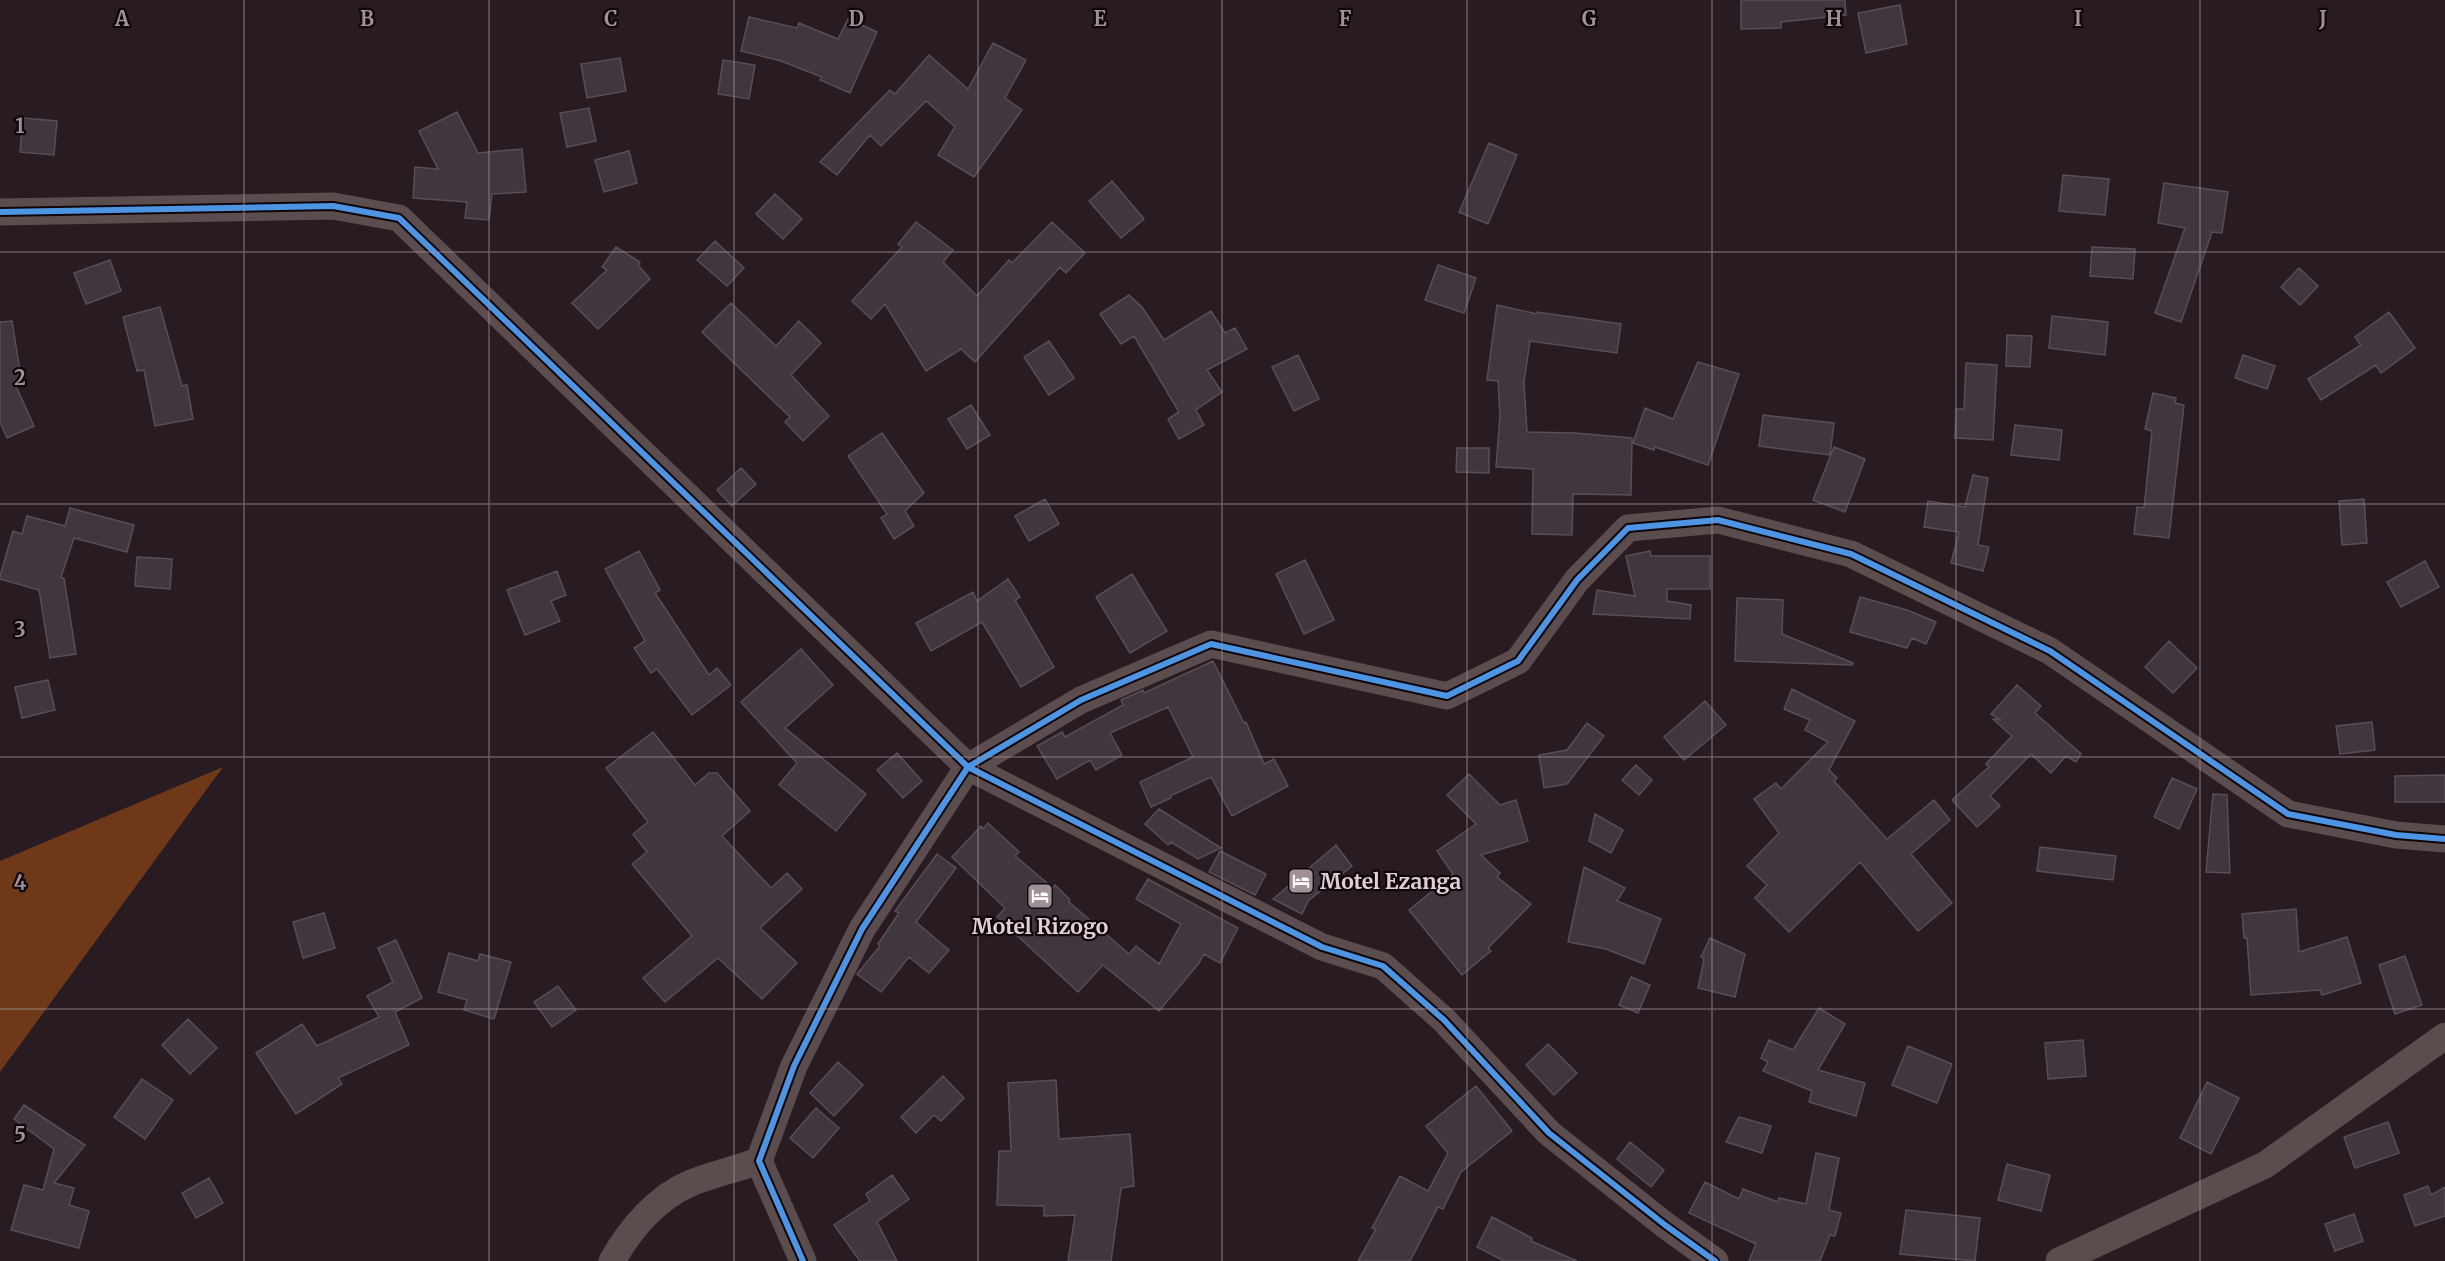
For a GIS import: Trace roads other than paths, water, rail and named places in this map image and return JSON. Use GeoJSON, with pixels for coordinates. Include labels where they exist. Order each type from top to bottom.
{"type":"FeatureCollection","features":[{"type":"Feature","properties":{"kind":"street"},"geometry":{"type":"LineString","coordinates":[[0,212],[333,206],[399,218],[968,767],[1322,947],[1383,966],[1444,1020],[1549,1133],[1665,1225],[1715,1261]]}},
{"type":"Feature","properties":{"kind":"street"},"geometry":{"type":"LineString","coordinates":[[802,1261],[759,1161],[794,1066],[862,929],[968,767],[1081,700],[1211,644],[1447,696],[1518,662],[1577,580],[1628,528],[1718,520],[1851,554],[2050,651],[2288,814],[2396,835],[2445,839]]}},
{"type":"Feature","properties":{"kind":"street"},"geometry":{"type":"LineString","coordinates":[[2059,1261],[2265,1165],[2445,1036]]}},
{"type":"Feature","properties":{"kind":"street"},"geometry":{"type":"LineString","coordinates":[[612,1261],[639,1222],[665,1197],[691,1183],[759,1161]]}},
{"type":"Feature","properties":{"kind":"place","name":"Motel Ezanga"},"geometry":{"type":"Point","coordinates":[1301,881]}},
{"type":"Feature","properties":{"kind":"place","name":"Motel Rizogo"},"geometry":{"type":"Point","coordinates":[1040,896]}}]}
